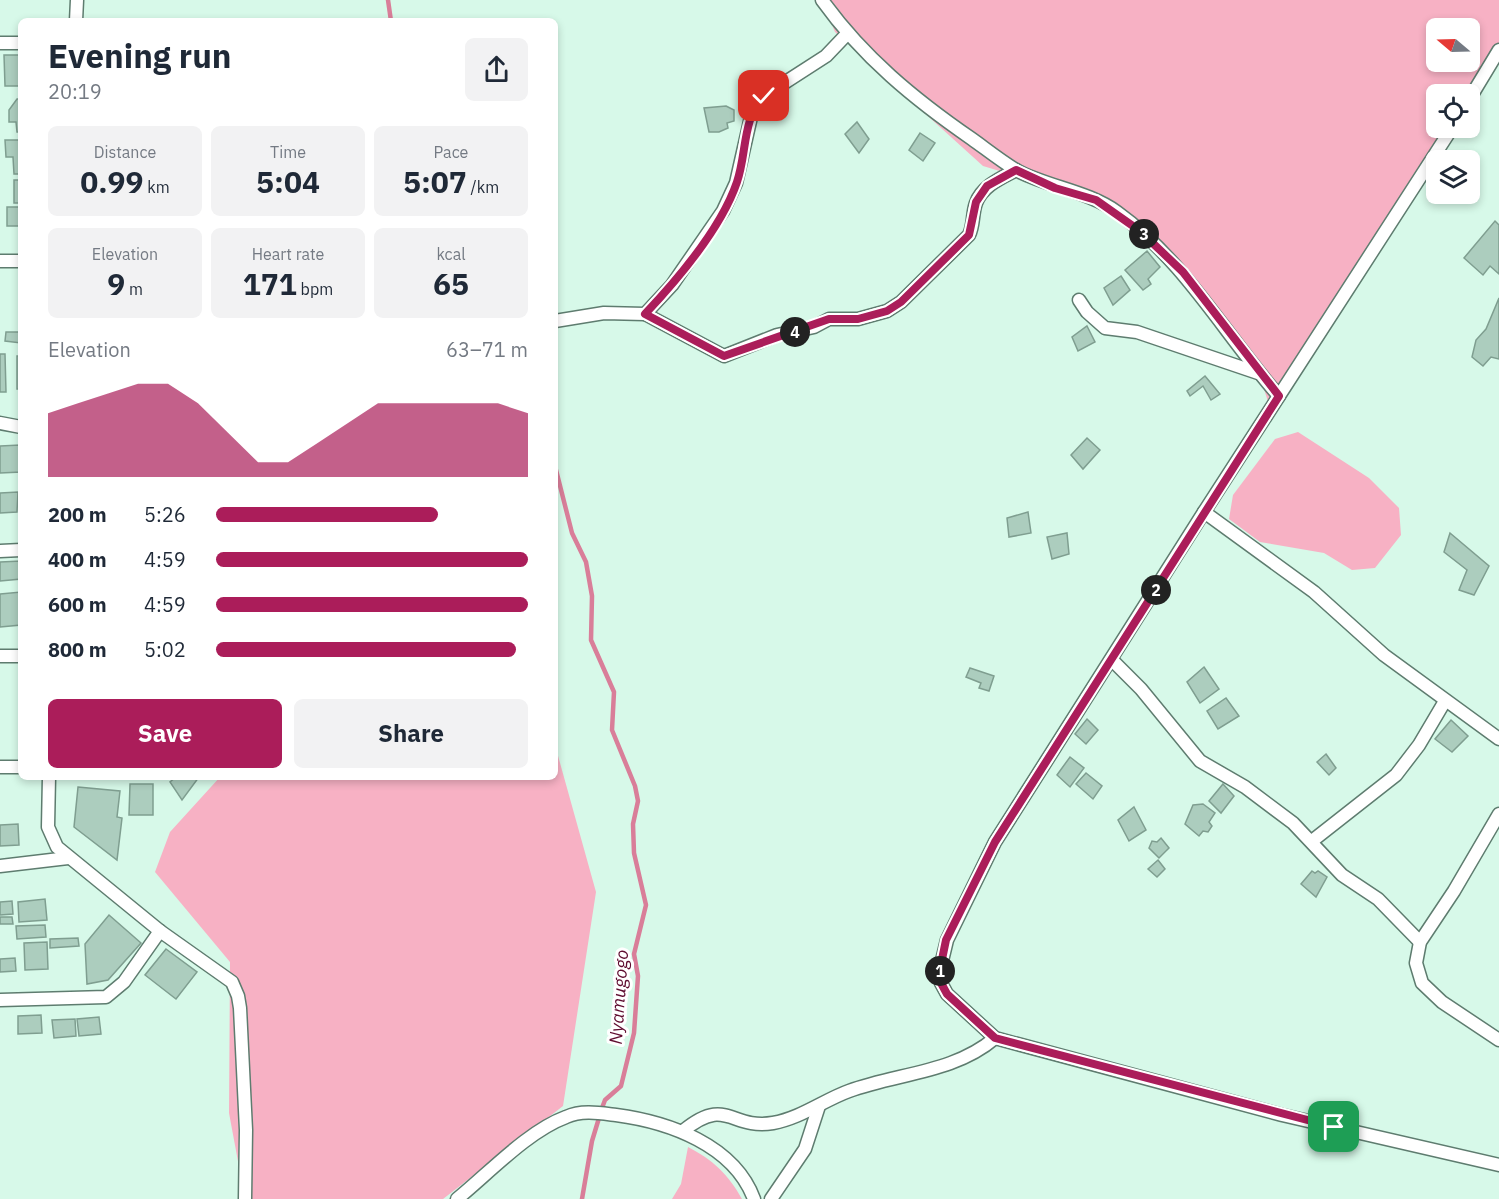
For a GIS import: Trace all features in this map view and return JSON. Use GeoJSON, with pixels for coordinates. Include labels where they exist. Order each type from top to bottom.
{"type":"FeatureCollection","features":[{"type":"Feature","properties":{"kind":"street"},"geometry":{"type":"LineString","coordinates":[[76,18],[77,0]]}},
{"type":"Feature","properties":{"kind":"street"},"geometry":{"type":"LineString","coordinates":[[822,0],[847,34],[885,73],[1016,170],[1055,188],[1096,200],[1140,231],[1183,272],[1259,374],[1279,396]]}},
{"type":"Feature","properties":{"kind":"street"},"geometry":{"type":"LineString","coordinates":[[645,314],[672,285],[723,211],[736,183],[753,108],[764,96],[826,56],[847,34]]}},
{"type":"Feature","properties":{"kind":"street"},"geometry":{"type":"LineString","coordinates":[[0,43],[18,43]]}},
{"type":"Feature","properties":{"kind":"street"},"geometry":{"type":"LineString","coordinates":[[1478,84],[1499,50]]}},
{"type":"Feature","properties":{"kind":"street"},"geometry":{"type":"LineString","coordinates":[[1446,138],[1204,512],[1113,660],[995,842],[944,947],[940,969],[941,983],[947,994],[995,1038],[1282,1114],[1499,1165]]}},
{"type":"Feature","properties":{"kind":"street"},"geometry":{"type":"LineString","coordinates":[[558,321],[604,313],[645,314],[724,356],[829,319],[858,319],[887,311],[901,302],[969,235],[976,202],[987,186],[1016,170]]}},
{"type":"Feature","properties":{"kind":"street"},"geometry":{"type":"LineString","coordinates":[[0,261],[18,261]]}},
{"type":"Feature","properties":{"kind":"street"},"geometry":{"type":"LineString","coordinates":[[1079,300],[1087,312],[1105,328],[1137,332],[1259,374]]}},
{"type":"Feature","properties":{"kind":"street"},"geometry":{"type":"LineString","coordinates":[[0,423],[18,426]]}},
{"type":"Feature","properties":{"kind":"street"},"geometry":{"type":"LineString","coordinates":[[1204,512],[1314,592],[1384,655],[1499,739]]}},
{"type":"Feature","properties":{"kind":"street"},"geometry":{"type":"LineString","coordinates":[[0,551],[18,550]]}},
{"type":"Feature","properties":{"kind":"street"},"geometry":{"type":"LineString","coordinates":[[0,656],[18,656]]}},
{"type":"Feature","properties":{"kind":"street"},"geometry":{"type":"LineString","coordinates":[[1113,660],[1141,689],[1200,761],[1245,787],[1293,823],[1342,875],[1378,899],[1420,942]]}},
{"type":"Feature","properties":{"kind":"street"},"geometry":{"type":"LineString","coordinates":[[1312,841],[1396,776],[1419,745],[1445,701]]}},
{"type":"Feature","properties":{"kind":"street"},"geometry":{"type":"LineString","coordinates":[[0,767],[18,767]]}},
{"type":"Feature","properties":{"kind":"street"},"geometry":{"type":"LineString","coordinates":[[49,780],[48,827],[57,847],[160,931],[232,982],[238,996],[246,1130],[245,1199]]}},
{"type":"Feature","properties":{"kind":"street"},"geometry":{"type":"LineString","coordinates":[[1499,814],[1454,891],[1420,942],[1416,963],[1422,983],[1442,1002],[1499,1040]]}},
{"type":"Feature","properties":{"kind":"street"},"geometry":{"type":"LineString","coordinates":[[0,866],[68,858]]}},
{"type":"Feature","properties":{"kind":"street"},"geometry":{"type":"LineString","coordinates":[[0,1000],[106,997],[124,982],[160,931]]}},
{"type":"Feature","properties":{"kind":"street"},"geometry":{"type":"LineString","coordinates":[[683,1131],[708,1114],[770,1124],[819,1106],[857,1088],[913,1074],[977,1053],[995,1038]]}},
{"type":"Feature","properties":{"kind":"street"},"geometry":{"type":"LineString","coordinates":[[771,1199],[805,1149],[819,1106]]}},
{"type":"Feature","properties":{"kind":"street"},"geometry":{"type":"LineString","coordinates":[[457,1199],[543,1128],[578,1112],[631,1117],[683,1131],[720,1155],[735,1169],[742,1176],[754,1199]]}},
{"type":"Feature","properties":{"kind":"shaded area"},"geometry":{"type":"Polygon","coordinates":[[[822,0],[1499,0],[1499,47],[1475,84],[1426,84],[1426,138],[1443,138],[1435,150],[1426,150],[1426,165],[1271,411],[1264,389],[1170,265],[1092,199],[983,166],[835,32],[822,0]]]}},
{"type":"Feature","properties":{"kind":"shaded area"},"geometry":{"type":"Polygon","coordinates":[[[1298,432],[1369,478],[1399,508],[1401,535],[1375,568],[1352,570],[1324,553],[1260,542],[1229,519],[1233,495],[1275,439],[1298,432]]]}},
{"type":"Feature","properties":{"kind":"shaded area"},"geometry":{"type":"Polygon","coordinates":[[[558,756],[596,892],[563,1106],[443,1199],[245,1199],[229,1113],[230,962],[155,872],[170,832],[217,780],[558,780],[558,756]]]}},
{"type":"Feature","properties":{"kind":"shaded area"},"geometry":{"type":"Polygon","coordinates":[[[688,1147],[719,1168],[742,1199],[672,1199],[681,1184],[688,1147]]]}},
{"type":"Feature","properties":{"kind":"building"},"geometry":{"type":"Polygon","coordinates":[[[4,55],[18,55],[18,86],[5,86],[4,55]]]}},
{"type":"Feature","properties":{"kind":"building"},"geometry":{"type":"Polygon","coordinates":[[[18,99],[18,132],[16,122],[9,122],[9,110],[18,99]]]}},
{"type":"Feature","properties":{"kind":"building"},"geometry":{"type":"Polygon","coordinates":[[[726,106],[734,110],[734,121],[727,123],[728,128],[719,132],[709,132],[704,108],[726,106]]]}},
{"type":"Feature","properties":{"kind":"building"},"geometry":{"type":"Polygon","coordinates":[[[857,122],[869,139],[859,153],[845,134],[857,122]]]}},
{"type":"Feature","properties":{"kind":"building"},"geometry":{"type":"Polygon","coordinates":[[[920,133],[935,143],[923,161],[909,150],[920,133]]]}},
{"type":"Feature","properties":{"kind":"building"},"geometry":{"type":"Polygon","coordinates":[[[5,140],[18,140],[18,174],[14,174],[13,157],[6,157],[5,140]]]}},
{"type":"Feature","properties":{"kind":"building"},"geometry":{"type":"Polygon","coordinates":[[[14,180],[18,180],[18,203],[14,203],[14,180]]]}},
{"type":"Feature","properties":{"kind":"building"},"geometry":{"type":"Polygon","coordinates":[[[7,207],[18,207],[18,226],[7,226],[7,207]]]}},
{"type":"Feature","properties":{"kind":"building"},"geometry":{"type":"Polygon","coordinates":[[[1495,221],[1499,225],[1499,274],[1490,266],[1483,275],[1464,258],[1495,221]]]}},
{"type":"Feature","properties":{"kind":"building"},"geometry":{"type":"Polygon","coordinates":[[[1147,251],[1160,267],[1148,279],[1151,284],[1143,290],[1125,270],[1147,251]]]}},
{"type":"Feature","properties":{"kind":"building"},"geometry":{"type":"Polygon","coordinates":[[[1121,276],[1130,290],[1113,305],[1104,288],[1121,276]]]}},
{"type":"Feature","properties":{"kind":"building"},"geometry":{"type":"Polygon","coordinates":[[[1499,298],[1499,359],[1491,357],[1483,366],[1472,357],[1476,340],[1486,329],[1499,298]]]}},
{"type":"Feature","properties":{"kind":"building"},"geometry":{"type":"Polygon","coordinates":[[[1087,326],[1095,342],[1078,351],[1072,337],[1087,326]]]}},
{"type":"Feature","properties":{"kind":"building"},"geometry":{"type":"Polygon","coordinates":[[[6,332],[18,332],[18,343],[5,341],[6,332]]]}},
{"type":"Feature","properties":{"kind":"building"},"geometry":{"type":"Polygon","coordinates":[[[0,354],[5,354],[6,392],[0,392],[0,354]]]}},
{"type":"Feature","properties":{"kind":"building"},"geometry":{"type":"Polygon","coordinates":[[[17,356],[18,356],[18,389],[17,356]]]}},
{"type":"Feature","properties":{"kind":"building"},"geometry":{"type":"Polygon","coordinates":[[[1205,376],[1220,394],[1211,400],[1203,386],[1190,396],[1187,391],[1205,376]]]}},
{"type":"Feature","properties":{"kind":"building"},"geometry":{"type":"Polygon","coordinates":[[[1087,438],[1100,450],[1083,469],[1071,455],[1087,438]]]}},
{"type":"Feature","properties":{"kind":"building"},"geometry":{"type":"Polygon","coordinates":[[[18,445],[18,472],[0,473],[0,446],[18,445]]]}},
{"type":"Feature","properties":{"kind":"building"},"geometry":{"type":"Polygon","coordinates":[[[18,492],[17,512],[0,513],[0,493],[18,492]]]}},
{"type":"Feature","properties":{"kind":"building"},"geometry":{"type":"Polygon","coordinates":[[[1028,512],[1031,533],[1009,537],[1007,518],[1028,512]]]}},
{"type":"Feature","properties":{"kind":"building"},"geometry":{"type":"Polygon","coordinates":[[[1067,533],[1069,554],[1052,559],[1047,537],[1067,533]]]}},
{"type":"Feature","properties":{"kind":"building"},"geometry":{"type":"Polygon","coordinates":[[[1450,533],[1489,566],[1474,595],[1459,590],[1467,570],[1444,552],[1450,533]]]}},
{"type":"Feature","properties":{"kind":"building"},"geometry":{"type":"Polygon","coordinates":[[[18,561],[18,579],[0,581],[0,562],[18,561]]]}},
{"type":"Feature","properties":{"kind":"building"},"geometry":{"type":"Polygon","coordinates":[[[18,592],[18,625],[0,627],[0,594],[18,592]]]}},
{"type":"Feature","properties":{"kind":"building"},"geometry":{"type":"Polygon","coordinates":[[[1204,667],[1219,689],[1200,703],[1187,682],[1204,667]]]}},
{"type":"Feature","properties":{"kind":"building"},"geometry":{"type":"Polygon","coordinates":[[[970,668],[994,676],[989,691],[979,688],[981,683],[966,677],[970,668]]]}},
{"type":"Feature","properties":{"kind":"building"},"geometry":{"type":"Polygon","coordinates":[[[1226,698],[1239,716],[1218,729],[1207,711],[1226,698]]]}},
{"type":"Feature","properties":{"kind":"building"},"geometry":{"type":"Polygon","coordinates":[[[1087,719],[1098,730],[1086,744],[1075,734],[1087,719]]]}},
{"type":"Feature","properties":{"kind":"building"},"geometry":{"type":"Polygon","coordinates":[[[1451,720],[1468,736],[1452,752],[1435,739],[1451,720]]]}},
{"type":"Feature","properties":{"kind":"building"},"geometry":{"type":"Polygon","coordinates":[[[1326,754],[1336,768],[1329,775],[1317,762],[1326,754]]]}},
{"type":"Feature","properties":{"kind":"building"},"geometry":{"type":"Polygon","coordinates":[[[1070,757],[1084,768],[1070,787],[1057,775],[1070,757]]]}},
{"type":"Feature","properties":{"kind":"building"},"geometry":{"type":"Polygon","coordinates":[[[1086,773],[1102,786],[1093,799],[1076,784],[1086,773]]]}},
{"type":"Feature","properties":{"kind":"building"},"geometry":{"type":"Polygon","coordinates":[[[172,780],[197,780],[182,800],[170,782],[172,780]]]}},
{"type":"Feature","properties":{"kind":"building"},"geometry":{"type":"Polygon","coordinates":[[[130,784],[153,784],[153,815],[129,815],[130,784]]]}},
{"type":"Feature","properties":{"kind":"building"},"geometry":{"type":"Polygon","coordinates":[[[1223,784],[1234,796],[1221,813],[1209,801],[1223,784]]]}},
{"type":"Feature","properties":{"kind":"building"},"geometry":{"type":"Polygon","coordinates":[[[78,787],[120,791],[117,817],[122,818],[117,860],[74,827],[78,787]]]}},
{"type":"Feature","properties":{"kind":"building"},"geometry":{"type":"Polygon","coordinates":[[[1203,804],[1215,813],[1209,822],[1212,826],[1208,832],[1203,831],[1199,836],[1185,824],[1193,805],[1203,804]]]}},
{"type":"Feature","properties":{"kind":"building"},"geometry":{"type":"Polygon","coordinates":[[[1134,807],[1146,830],[1129,841],[1118,820],[1134,807]]]}},
{"type":"Feature","properties":{"kind":"building"},"geometry":{"type":"Polygon","coordinates":[[[18,824],[19,845],[0,846],[0,825],[18,824]]]}},
{"type":"Feature","properties":{"kind":"building"},"geometry":{"type":"Polygon","coordinates":[[[1161,838],[1169,848],[1159,858],[1149,848],[1152,841],[1157,842],[1161,838]]]}},
{"type":"Feature","properties":{"kind":"building"},"geometry":{"type":"Polygon","coordinates":[[[1158,860],[1165,869],[1157,877],[1148,869],[1158,860]]]}},
{"type":"Feature","properties":{"kind":"building"},"geometry":{"type":"Polygon","coordinates":[[[1312,871],[1315,873],[1318,871],[1327,877],[1316,897],[1301,884],[1312,871]]]}},
{"type":"Feature","properties":{"kind":"building"},"geometry":{"type":"Polygon","coordinates":[[[45,899],[47,920],[19,922],[18,902],[45,899]]]}},
{"type":"Feature","properties":{"kind":"building"},"geometry":{"type":"Polygon","coordinates":[[[12,901],[13,914],[0,915],[0,902],[12,901]]]}},
{"type":"Feature","properties":{"kind":"building"},"geometry":{"type":"Polygon","coordinates":[[[109,915],[141,943],[108,980],[87,984],[85,944],[109,915]]]}},
{"type":"Feature","properties":{"kind":"building"},"geometry":{"type":"Polygon","coordinates":[[[0,917],[12,917],[13,924],[0,924],[0,917]]]}},
{"type":"Feature","properties":{"kind":"building"},"geometry":{"type":"Polygon","coordinates":[[[45,925],[46,937],[17,939],[16,926],[45,925]]]}},
{"type":"Feature","properties":{"kind":"building"},"geometry":{"type":"Polygon","coordinates":[[[78,938],[79,946],[50,948],[50,939],[78,938]]]}},
{"type":"Feature","properties":{"kind":"building"},"geometry":{"type":"Polygon","coordinates":[[[47,942],[48,969],[25,970],[24,943],[47,942]]]}},
{"type":"Feature","properties":{"kind":"building"},"geometry":{"type":"Polygon","coordinates":[[[166,949],[197,972],[176,999],[145,975],[166,949]]]}},
{"type":"Feature","properties":{"kind":"building"},"geometry":{"type":"Polygon","coordinates":[[[15,958],[16,971],[0,972],[0,959],[15,958]]]}},
{"type":"Feature","properties":{"kind":"building"},"geometry":{"type":"Polygon","coordinates":[[[41,1015],[42,1033],[18,1034],[18,1016],[41,1015]]]}},
{"type":"Feature","properties":{"kind":"building"},"geometry":{"type":"Polygon","coordinates":[[[99,1017],[101,1034],[79,1036],[77,1019],[99,1017]]]}},
{"type":"Feature","properties":{"kind":"building"},"geometry":{"type":"Polygon","coordinates":[[[75,1019],[76,1036],[54,1038],[52,1020],[75,1019]]]}},
{"type":"Feature","properties":{"kind":"waterway","name":"Nyamugogo"},"geometry":{"type":"LineString","coordinates":[[388,0],[391,18]]}},
{"type":"Feature","properties":{"kind":"waterway","name":"Nyamugogo"},"geometry":{"type":"LineString","coordinates":[[558,478],[572,533],[586,562],[592,596],[591,640],[614,692],[612,730],[635,786],[638,801],[633,824],[634,853],[646,905],[634,954],[638,976],[634,1033],[621,1086],[605,1100],[602,1108]]}},
{"type":"Feature","properties":{"kind":"waterway","name":"Nyamugogo"},"geometry":{"type":"LineString","coordinates":[[582,1199],[592,1141],[599,1118]]}},
{"type":"Feature","properties":{"kind":"route"},"geometry":{"type":"LineString","coordinates":[[764,96],[753,108],[736,183],[723,211],[672,285],[645,314],[724,356],[777,335],[814,327],[829,319],[858,319],[887,311],[901,302],[969,235],[973,227],[976,202],[987,186],[1016,170],[1055,188],[1096,200],[1116,211],[1140,231],[1183,272],[1259,374],[1279,396],[995,842],[946,940],[940,969],[941,983],[947,994],[983,1024],[995,1038],[1334,1127]]}}]}
